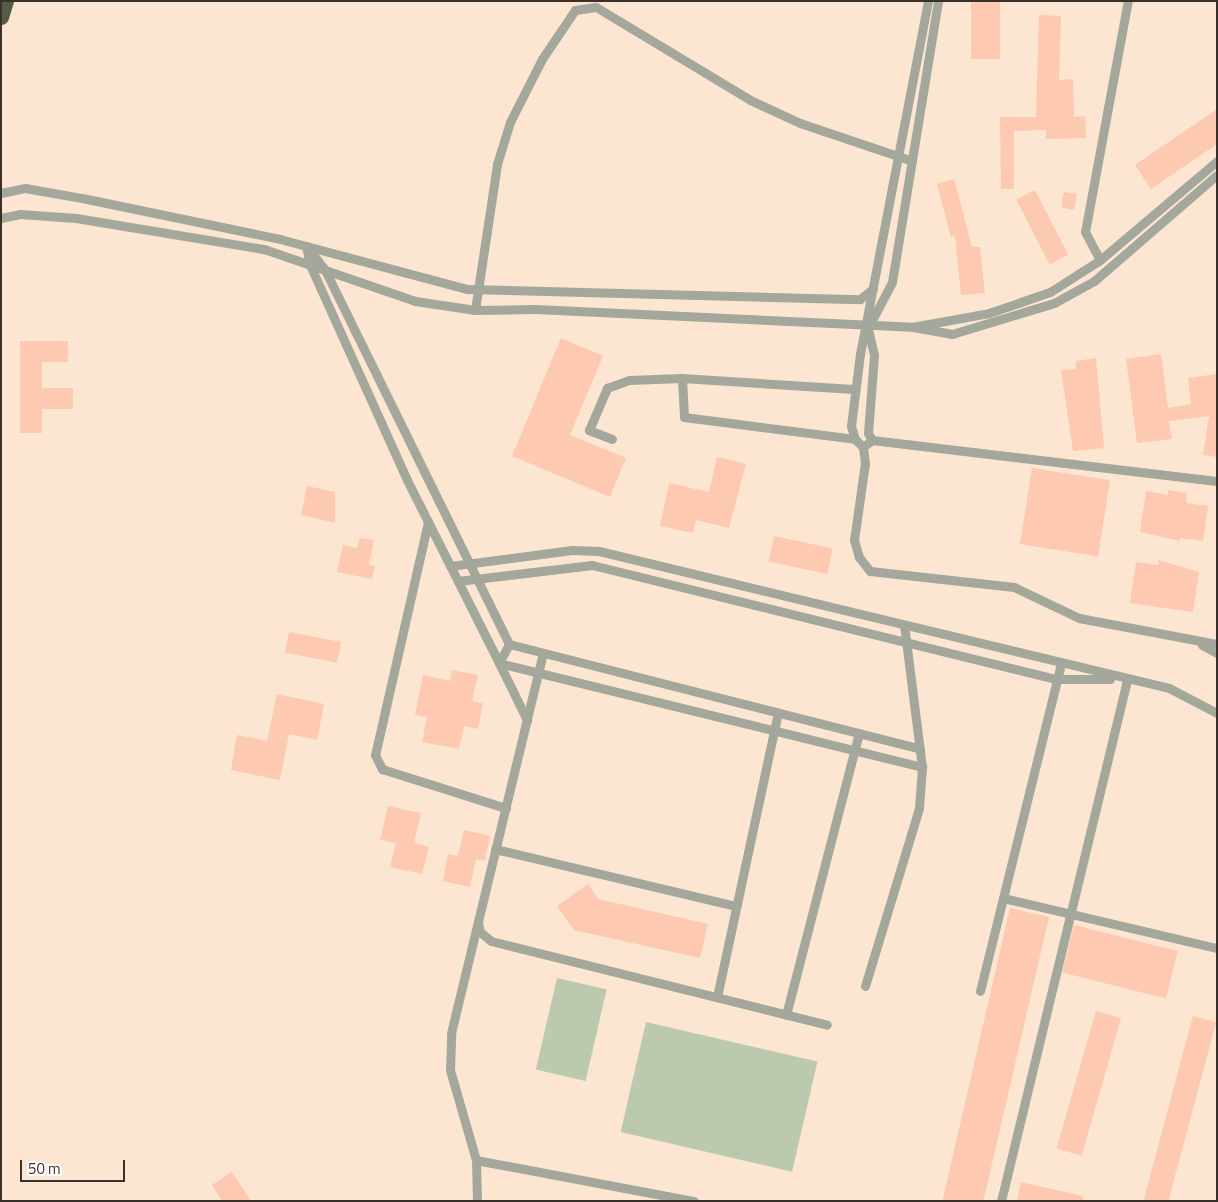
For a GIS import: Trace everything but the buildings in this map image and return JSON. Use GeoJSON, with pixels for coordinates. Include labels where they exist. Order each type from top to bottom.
{"type":"FeatureCollection","features":[{"type":"Feature","properties":{"kind":"highway"},"geometry":{"type":"LineString","coordinates":[[1,17],[6,1]]}},
{"type":"Feature","properties":{"kind":"lane"},"geometry":{"type":"LineString","coordinates":[[928,1],[873,289],[868,328],[854,389],[851,426],[855,439],[863,447],[865,462],[854,540],[859,557],[870,571],[1014,587],[1079,618],[1197,643],[1217,644]]}},
{"type":"Feature","properties":{"kind":"lane"},"geometry":{"type":"LineString","coordinates":[[872,440],[868,433],[874,356],[868,328],[892,282],[938,1]]}},
{"type":"Feature","properties":{"kind":"lane"},"geometry":{"type":"LineString","coordinates":[[1100,260],[1085,232],[1128,1]]}},
{"type":"Feature","properties":{"kind":"lane"},"geometry":{"type":"LineString","coordinates":[[475,310],[497,164],[510,122],[542,59],[575,10],[596,7],[750,100],[800,124],[912,161]]}},
{"type":"Feature","properties":{"kind":"lane"},"geometry":{"type":"LineString","coordinates":[[1,218],[20,214],[76,218],[264,249],[416,301],[475,310],[535,309],[868,328],[912,327],[1022,303],[1050,292],[1100,260],[1217,161]]}},
{"type":"Feature","properties":{"kind":"lane"},"geometry":{"type":"LineString","coordinates":[[912,327],[952,334],[1054,303],[1094,281],[1217,175]]}},
{"type":"Feature","properties":{"kind":"lane"},"geometry":{"type":"LineString","coordinates":[[1,193],[24,188],[82,198],[306,246],[478,290],[860,299],[873,289]]}},
{"type":"Feature","properties":{"kind":"lane"},"geometry":{"type":"LineString","coordinates":[[306,246],[310,265],[428,522],[527,720]]}},
{"type":"Feature","properties":{"kind":"lane"},"geometry":{"type":"LineString","coordinates":[[306,246],[325,270],[509,644],[920,748]]}},
{"type":"Feature","properties":{"kind":"lane"},"geometry":{"type":"LineString","coordinates":[[612,439],[589,430],[607,388],[629,380],[682,378],[854,389]]}},
{"type":"Feature","properties":{"kind":"lane"},"geometry":{"type":"LineString","coordinates":[[682,378],[684,418],[855,439]]}},
{"type":"Feature","properties":{"kind":"lane"},"geometry":{"type":"LineString","coordinates":[[863,447],[872,440],[1217,481]]}},
{"type":"Feature","properties":{"kind":"lane"},"geometry":{"type":"LineString","coordinates":[[428,522],[375,754],[382,769],[506,808]]}},
{"type":"Feature","properties":{"kind":"lane"},"geometry":{"type":"LineString","coordinates":[[450,566],[599,551],[1127,680],[1169,688],[1217,714]]}},
{"type":"Feature","properties":{"kind":"lane"},"geometry":{"type":"LineString","coordinates":[[458,581],[592,565],[1058,679],[1127,680]]}},
{"type":"Feature","properties":{"kind":"lane"},"geometry":{"type":"LineString","coordinates":[[865,986],[919,808],[922,767],[904,625]]}},
{"type":"Feature","properties":{"kind":"lane"},"geometry":{"type":"LineString","coordinates":[[1197,643],[1217,653]]}},
{"type":"Feature","properties":{"kind":"lane"},"geometry":{"type":"LineString","coordinates":[[499,663],[509,644]]}},
{"type":"Feature","properties":{"kind":"lane"},"geometry":{"type":"LineString","coordinates":[[477,1201],[476,1160],[450,1070],[450,1051],[466,955],[478,920],[543,653]]}},
{"type":"Feature","properties":{"kind":"lane"},"geometry":{"type":"LineString","coordinates":[[499,663],[922,767]]}},
{"type":"Feature","properties":{"kind":"lane"},"geometry":{"type":"LineString","coordinates":[[980,991],[1061,664]]}},
{"type":"Feature","properties":{"kind":"lane"},"geometry":{"type":"LineString","coordinates":[[1001,1201],[1127,680]]}},
{"type":"Feature","properties":{"kind":"lane"},"geometry":{"type":"LineString","coordinates":[[717,998],[778,712]]}},
{"type":"Feature","properties":{"kind":"lane"},"geometry":{"type":"LineString","coordinates":[[786,1015],[859,733]]}},
{"type":"Feature","properties":{"kind":"lane"},"geometry":{"type":"LineString","coordinates":[[495,849],[736,906]]}},
{"type":"Feature","properties":{"kind":"lane"},"geometry":{"type":"LineString","coordinates":[[1003,898],[1217,948]]}},
{"type":"Feature","properties":{"kind":"lane"},"geometry":{"type":"LineString","coordinates":[[478,920],[480,932],[491,941],[827,1025]]}},
{"type":"Feature","properties":{"kind":"lane"},"geometry":{"type":"LineString","coordinates":[[476,1160],[694,1201]]}},
{"type":"Feature","properties":{"kind":"green space"},"geometry":{"type":"Polygon","coordinates":[[[557,978],[607,989],[586,1081],[536,1070],[557,978]]]}},
{"type":"Feature","properties":{"kind":"green space"},"geometry":{"type":"Polygon","coordinates":[[[646,1022],[817,1062],[792,1172],[621,1132],[646,1022]]]}}]}
